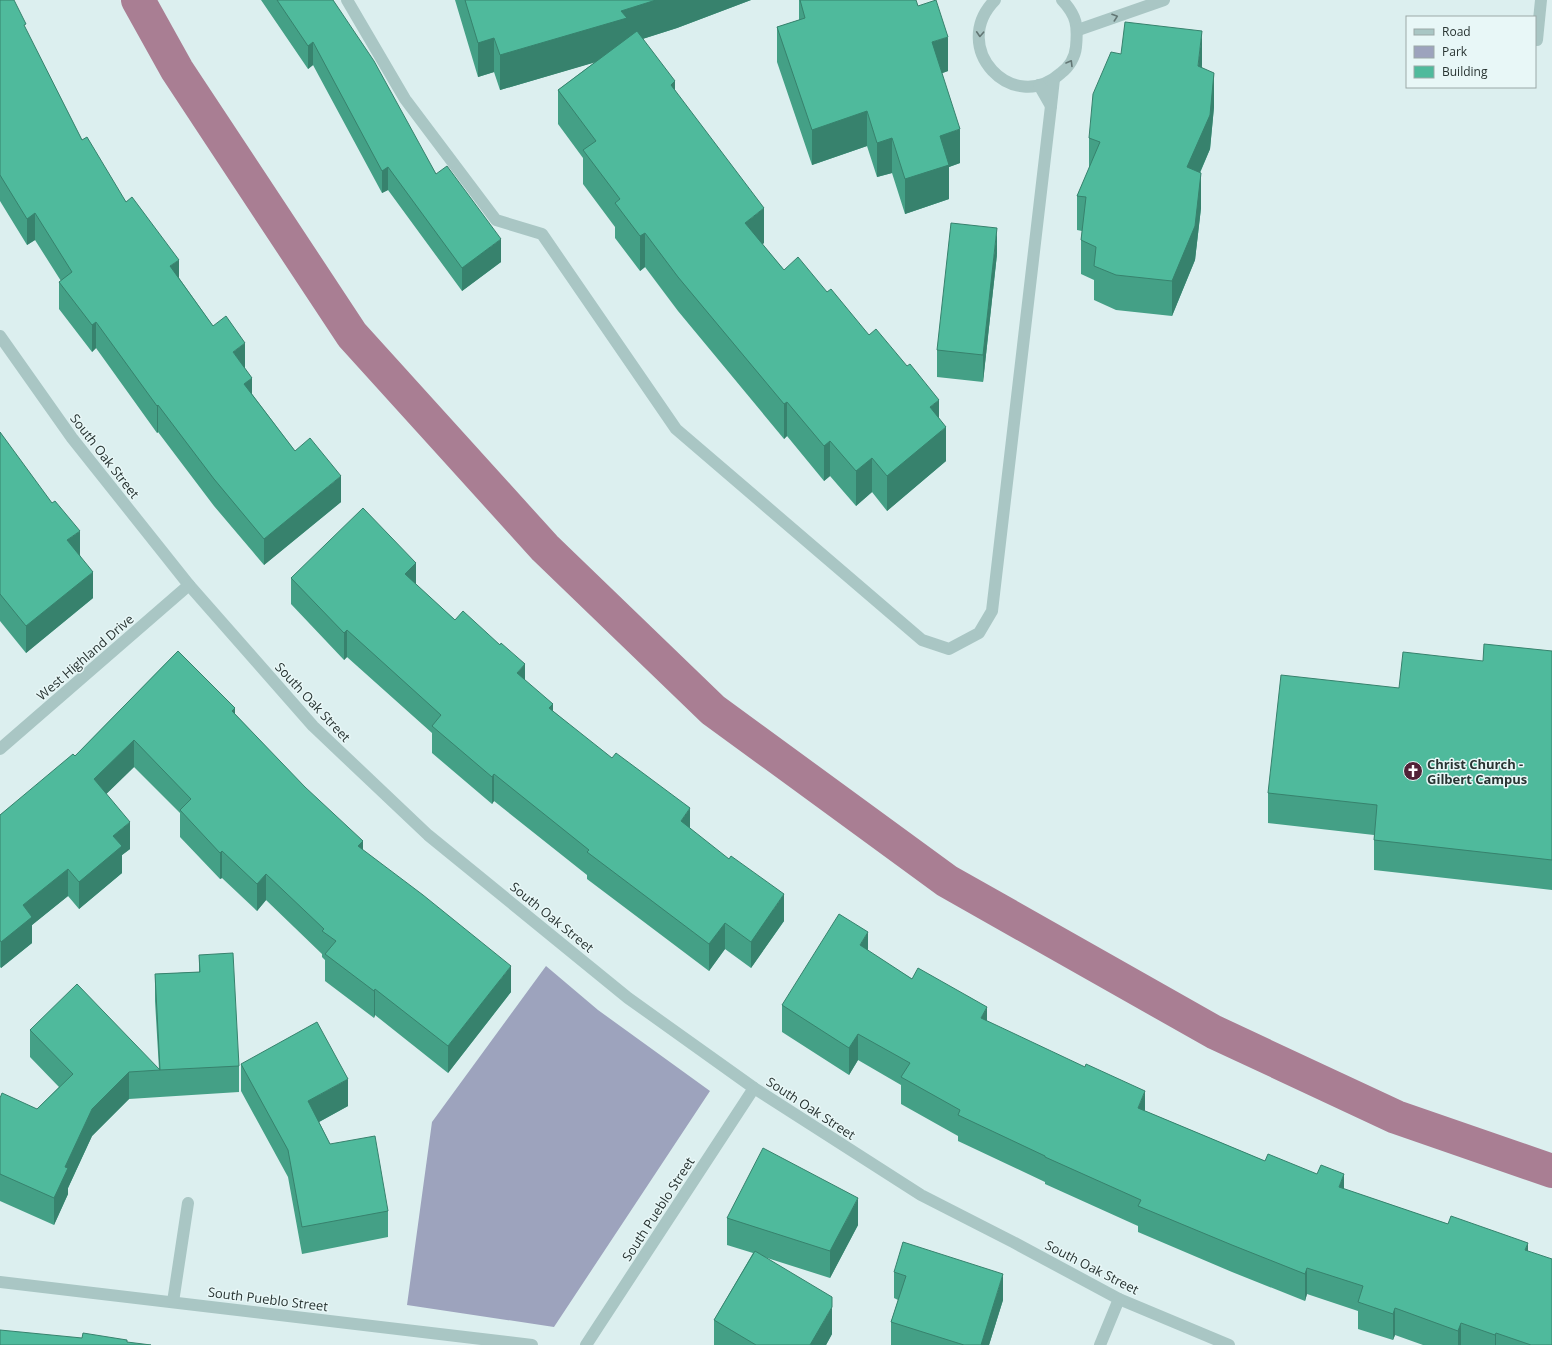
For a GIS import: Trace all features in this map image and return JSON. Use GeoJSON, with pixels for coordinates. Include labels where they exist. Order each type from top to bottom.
{"type":"FeatureCollection","features":[{"type":"Feature","properties":{"kind":"street"},"geometry":{"type":"LineString","coordinates":[[347,0],[405,99],[496,220],[542,234],[676,429],[922,640],[950,649],[979,633],[992,611],[1054,80]]}},
{"type":"Feature","properties":{"kind":"street"},"geometry":{"type":"LineString","coordinates":[[995,0],[986,11],[980,26],[979,42],[983,58],[992,71],[1006,81],[1022,86],[1039,85],[1054,80],[1067,69],[1075,54],[1078,30],[1076,21],[1068,6],[1062,0]]}},
{"type":"Feature","properties":{"kind":"street"},"geometry":{"type":"LineString","coordinates":[[1078,30],[1164,0]]}},
{"type":"Feature","properties":{"kind":"street"},"geometry":{"type":"LineString","coordinates":[[1537,40],[1541,0]]}},
{"type":"Feature","properties":{"kind":"street"},"geometry":{"type":"LineString","coordinates":[[1039,85],[1051,106]]}},
{"type":"Feature","properties":{"kind":"street","name":"South Oak Street"},"geometry":{"type":"LineString","coordinates":[[0,336],[72,438],[189,586],[313,726],[428,835],[628,998],[754,1088],[921,1195],[1119,1299],[1229,1345]]}},
{"type":"Feature","properties":{"kind":"street","name":"West Highland Drive"},"geometry":{"type":"LineString","coordinates":[[0,749],[189,586]]}},
{"type":"Feature","properties":{"kind":"street","name":"South Pueblo Street"},"geometry":{"type":"LineString","coordinates":[[586,1345],[754,1088]]}},
{"type":"Feature","properties":{"kind":"street"},"geometry":{"type":"LineString","coordinates":[[173,1302],[188,1204]]}},
{"type":"Feature","properties":{"kind":"street","name":"South Pueblo Street"},"geometry":{"type":"LineString","coordinates":[[0,1282],[532,1345]]}},
{"type":"Feature","properties":{"kind":"street"},"geometry":{"type":"LineString","coordinates":[[1100,1345],[1119,1299]]}},
{"type":"Feature","properties":{"kind":"green space"},"geometry":{"type":"Polygon","coordinates":[[[546,966],[598,1010],[710,1091],[554,1327],[407,1305],[432,1122],[546,966]]]}},
{"type":"Feature","properties":{"kind":"building"},"geometry":{"type":"Polygon","coordinates":[[[0,0],[14,0],[26,24],[24,25],[82,140],[87,137],[126,202],[132,197],[179,260],[170,266],[213,326],[226,316],[245,343],[233,352],[252,378],[244,384],[295,451],[310,438],[341,476],[264,539],[214,479],[158,405],[157,406],[96,322],[92,325],[59,282],[72,272],[35,213],[27,219],[0,175],[0,0]]]}},
{"type":"Feature","properties":{"kind":"building"},"geometry":{"type":"Polygon","coordinates":[[[277,0],[333,0],[374,61],[436,174],[447,166],[501,239],[462,268],[388,167],[382,171],[313,42],[308,46],[277,0]]]}},
{"type":"Feature","properties":{"kind":"building"},"geometry":{"type":"Polygon","coordinates":[[[465,0],[656,0],[621,11],[627,18],[500,55],[494,38],[478,43],[465,0]]]}},
{"type":"Feature","properties":{"kind":"building"},"geometry":{"type":"Polygon","coordinates":[[[800,0],[916,0],[918,6],[936,0],[948,37],[932,42],[960,129],[940,136],[949,165],[905,179],[892,138],[877,143],[867,111],[812,130],[777,27],[805,18],[800,0]]]}},
{"type":"Feature","properties":{"kind":"building"},"geometry":{"type":"Polygon","coordinates":[[[1125,22],[1202,31],[1198,66],[1214,73],[1210,115],[1187,167],[1201,173],[1195,226],[1172,281],[1116,275],[1094,266],[1096,247],[1081,240],[1086,197],[1077,196],[1100,142],[1089,138],[1093,94],[1111,52],[1121,54],[1125,22]]]}},
{"type":"Feature","properties":{"kind":"building"},"geometry":{"type":"Polygon","coordinates":[[[637,31],[675,81],[671,85],[764,208],[745,223],[784,270],[798,257],[827,292],[831,289],[869,335],[876,329],[907,366],[910,364],[939,400],[930,407],[946,427],[887,476],[872,458],[856,471],[830,441],[824,446],[787,402],[784,404],[678,277],[645,233],[640,236],[615,203],[620,199],[583,150],[596,141],[558,90],[637,31]]]}},
{"type":"Feature","properties":{"kind":"building"},"geometry":{"type":"Polygon","coordinates":[[[951,223],[997,228],[983,355],[937,350],[951,223]]]}},
{"type":"Feature","properties":{"kind":"building"},"geometry":{"type":"Polygon","coordinates":[[[0,432],[52,503],[55,501],[80,531],[67,540],[93,572],[26,626],[0,594],[0,432]]]}},
{"type":"Feature","properties":{"kind":"building"},"geometry":{"type":"Polygon","coordinates":[[[363,508],[416,563],[405,574],[455,620],[463,611],[500,645],[501,643],[525,664],[517,673],[553,704],[549,708],[612,758],[616,753],[690,808],[681,821],[729,859],[731,856],[784,894],[751,942],[725,923],[709,944],[587,852],[589,850],[494,774],[492,777],[432,726],[441,715],[347,630],[344,633],[291,578],[363,508]]]}},
{"type":"Feature","properties":{"kind":"building","name":"Christ Church - Gilbert Campus"},"geometry":{"type":"Polygon","coordinates":[[[1484,644],[1552,651],[1552,860],[1374,840],[1377,805],[1268,793],[1281,675],[1399,688],[1403,652],[1483,661],[1484,644]]]}},
{"type":"Feature","properties":{"kind":"building"},"geometry":{"type":"Polygon","coordinates":[[[178,651],[235,708],[232,711],[305,787],[363,841],[358,846],[423,895],[511,966],[448,1046],[375,989],[374,991],[325,954],[336,941],[322,931],[324,929],[266,874],[257,884],[222,851],[220,853],[180,810],[191,799],[134,740],[94,779],[130,822],[113,836],[122,846],[79,882],[68,869],[23,905],[32,917],[1,942],[0,815],[73,754],[75,756],[178,651]]]}},
{"type":"Feature","properties":{"kind":"building"},"geometry":{"type":"Polygon","coordinates":[[[839,914],[868,932],[860,945],[912,979],[918,968],[987,1007],[981,1018],[1085,1067],[1086,1064],[1145,1091],[1138,1108],[1265,1161],[1268,1154],[1317,1174],[1321,1165],[1344,1174],[1339,1187],[1448,1224],[1451,1216],[1528,1243],[1525,1250],[1552,1259],[1552,1345],[1531,1345],[1496,1333],[1495,1335],[1461,1323],[1458,1331],[1395,1308],[1393,1314],[1358,1302],[1363,1286],[1307,1268],[1305,1274],[1138,1206],[1141,1200],[1045,1157],[958,1115],[960,1110],[901,1077],[910,1063],[858,1034],[849,1048],[782,1005],[839,914]]]}},
{"type":"Feature","properties":{"kind":"building"},"geometry":{"type":"Polygon","coordinates":[[[233,953],[239,1066],[160,1070],[155,974],[200,972],[199,955],[233,953]]]}},
{"type":"Feature","properties":{"kind":"building"},"geometry":{"type":"Polygon","coordinates":[[[77,984],[160,1070],[129,1072],[92,1109],[65,1167],[68,1168],[54,1198],[0,1174],[0,1098],[2,1093],[37,1109],[73,1074],[30,1030],[77,984]]]}},
{"type":"Feature","properties":{"kind":"building"},"geometry":{"type":"Polygon","coordinates":[[[317,1022],[348,1079],[308,1101],[330,1144],[375,1136],[388,1211],[302,1227],[288,1150],[241,1064],[317,1022]]]}},
{"type":"Feature","properties":{"kind":"building"},"geometry":{"type":"Polygon","coordinates":[[[763,1148],[858,1198],[830,1251],[727,1218],[763,1148]]]}},
{"type":"Feature","properties":{"kind":"building"},"geometry":{"type":"Polygon","coordinates":[[[903,1242],[1003,1274],[981,1345],[964,1345],[891,1322],[906,1276],[894,1272],[903,1242]]]}},
{"type":"Feature","properties":{"kind":"building"},"geometry":{"type":"Polygon","coordinates":[[[755,1251],[832,1297],[832,1307],[810,1345],[756,1345],[714,1320],[755,1251]]]}},
{"type":"Feature","properties":{"kind":"building"},"geometry":{"type":"Polygon","coordinates":[[[0,1330],[82,1338],[83,1333],[127,1340],[127,1342],[151,1345],[0,1345],[0,1330]]]}},
{"type":"Feature","properties":{"kind":"waterway"},"geometry":{"type":"LineString","coordinates":[[138,0],[177,70],[352,335],[545,548],[713,710],[947,881],[1214,1032],[1396,1117],[1552,1171]]}},
{"type":"Feature","properties":{"kind":"place","name":"Christ Church - Gilbert Campus"},"geometry":{"type":"Point","coordinates":[1413,771]}}]}
